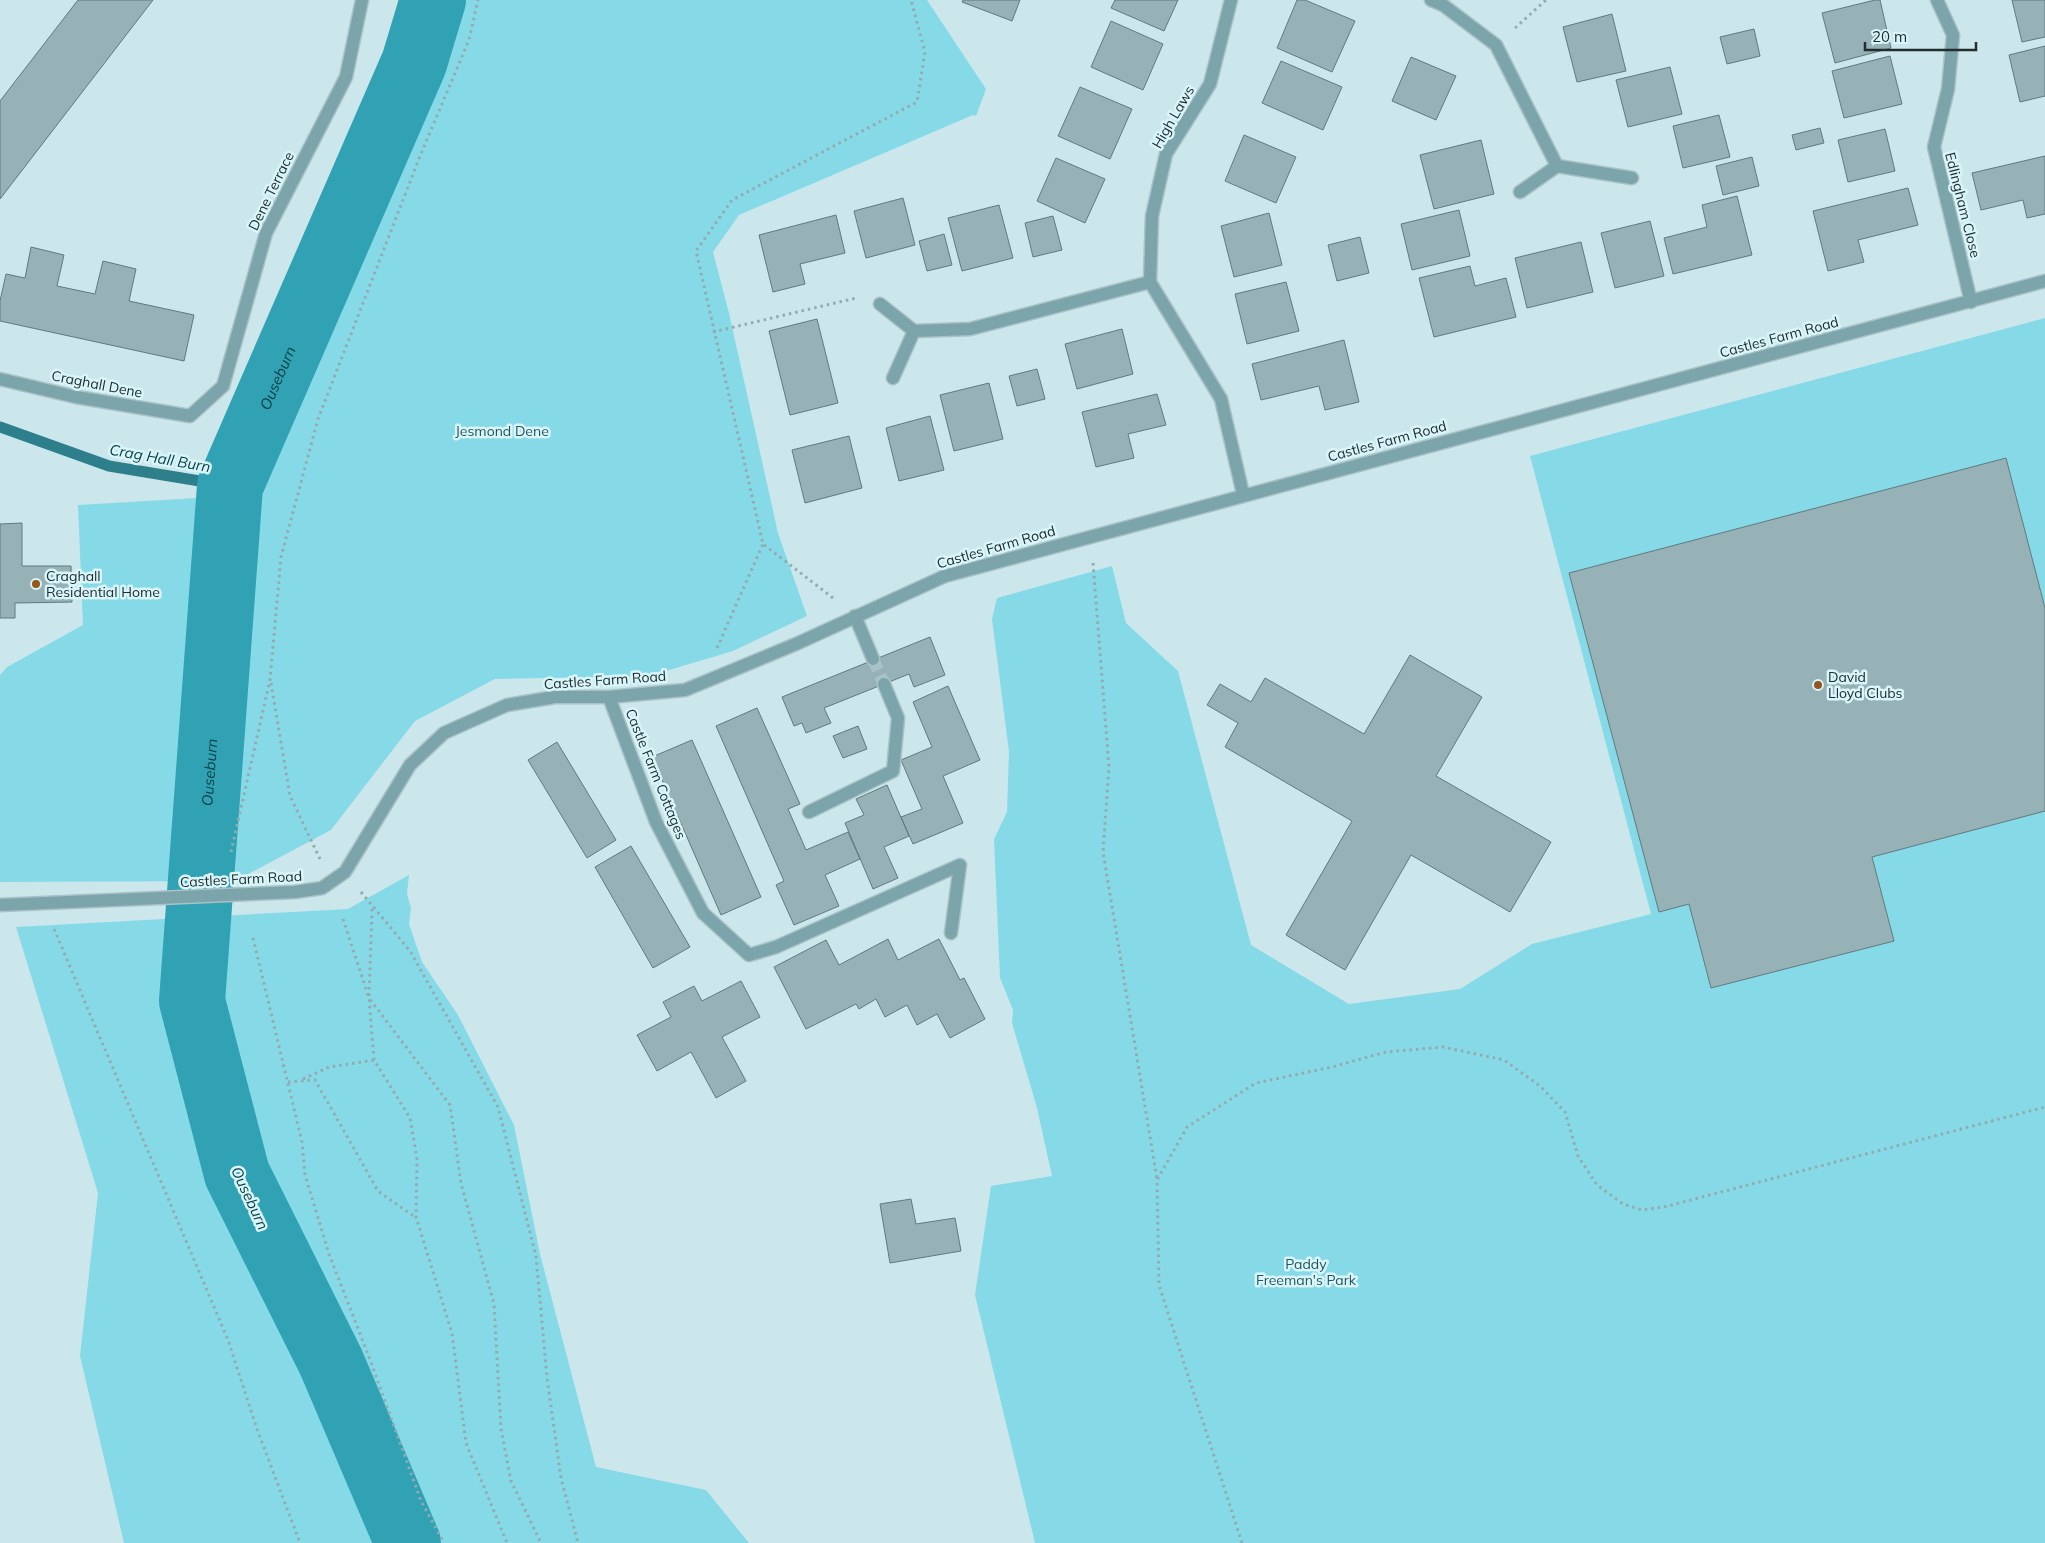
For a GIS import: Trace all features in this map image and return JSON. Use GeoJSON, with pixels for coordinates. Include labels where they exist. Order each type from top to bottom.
{"type":"FeatureCollection","features":[{"type":"Feature","properties":{"kind":"street","name":"Dene Terrace"},"geometry":{"type":"LineString","coordinates":[[190,416],[222,386],[266,233],[346,77],[362,0]]}},
{"type":"Feature","properties":{"kind":"street","name":"High Laws"},"geometry":{"type":"LineString","coordinates":[[1150,282],[1152,216],[1166,154],[1210,84],[1231,0]]}},
{"type":"Feature","properties":{"kind":"street"},"geometry":{"type":"LineString","coordinates":[[1431,0],[1443,5],[1496,45],[1557,166]]}},
{"type":"Feature","properties":{"kind":"street","name":"Edlingham Close"},"geometry":{"type":"LineString","coordinates":[[1937,0],[1953,35],[1948,89],[1934,147],[1971,302]]}},
{"type":"Feature","properties":{"kind":"street"},"geometry":{"type":"LineString","coordinates":[[1520,192],[1557,166],[1632,178]]}},
{"type":"Feature","properties":{"kind":"street"},"geometry":{"type":"LineString","coordinates":[[880,304],[914,331],[970,329],[1150,282],[1221,398],[1243,494]]}},
{"type":"Feature","properties":{"kind":"street","name":"Castles Farm Road"},"geometry":{"type":"LineString","coordinates":[[0,905],[295,892],[322,888],[345,872],[410,765],[444,733],[506,705],[556,697],[609,697],[685,690],[796,644],[945,576],[1243,494],[2045,282]]}},
{"type":"Feature","properties":{"kind":"street"},"geometry":{"type":"LineString","coordinates":[[893,378],[914,331]]}},
{"type":"Feature","properties":{"kind":"street","name":"Craghall Dene"},"geometry":{"type":"LineString","coordinates":[[0,379],[76,397],[190,416]]}},
{"type":"Feature","properties":{"kind":"street"},"geometry":{"type":"LineString","coordinates":[[855,616],[874,659]]}},
{"type":"Feature","properties":{"kind":"street"},"geometry":{"type":"LineString","coordinates":[[809,812],[893,771],[898,718],[884,684]]}},
{"type":"Feature","properties":{"kind":"street","name":"Castle Farm Cottages"},"geometry":{"type":"LineString","coordinates":[[609,697],[656,822],[704,914],[749,956],[776,947],[960,865],[951,933]]}},
{"type":"Feature","properties":{"kind":"path"},"geometry":{"type":"LineString","coordinates":[[231,852],[270,680],[281,557],[318,419],[420,156],[468,40],[478,0]]}},
{"type":"Feature","properties":{"kind":"path"},"geometry":{"type":"LineString","coordinates":[[701,683],[764,544],[713,332],[696,251],[732,200],[917,102],[925,52],[911,0]]}},
{"type":"Feature","properties":{"kind":"path"},"geometry":{"type":"LineString","coordinates":[[1496,45],[1546,0]]}},
{"type":"Feature","properties":{"kind":"path"},"geometry":{"type":"LineString","coordinates":[[713,332],[866,295],[880,304]]}},
{"type":"Feature","properties":{"kind":"path"},"geometry":{"type":"LineString","coordinates":[[1090,536],[1109,766],[1103,852],[1157,1180],[1159,1285],[1242,1543]]}},
{"type":"Feature","properties":{"kind":"path"},"geometry":{"type":"LineString","coordinates":[[764,544],[855,616]]}},
{"type":"Feature","properties":{"kind":"path"},"geometry":{"type":"LineString","coordinates":[[270,680],[290,796],[322,863]]}},
{"type":"Feature","properties":{"kind":"path"},"geometry":{"type":"LineString","coordinates":[[43,903],[228,1340],[257,1429],[300,1543]]}},
{"type":"Feature","properties":{"kind":"path"},"geometry":{"type":"LineString","coordinates":[[507,1543],[466,1443],[452,1333],[416,1217],[417,1159],[410,1118],[374,1060],[369,998],[372,908],[410,950],[498,1107],[536,1256],[547,1378],[561,1478],[578,1543]]}},
{"type":"Feature","properties":{"kind":"path"},"geometry":{"type":"LineString","coordinates":[[343,919],[369,998],[450,1105],[461,1183],[494,1304],[501,1429],[511,1481],[541,1543]]}},
{"type":"Feature","properties":{"kind":"path"},"geometry":{"type":"LineString","coordinates":[[253,938],[302,1142],[305,1175],[329,1254],[370,1357],[421,1501],[444,1543]]}},
{"type":"Feature","properties":{"kind":"path"},"geometry":{"type":"LineString","coordinates":[[1157,1180],[1187,1127],[1256,1083],[1332,1067],[1386,1052],[1433,1048],[1443,1048],[1504,1060],[1540,1086],[1564,1112],[1578,1156],[1597,1184],[1623,1204],[1642,1210],[1664,1207],[2045,1107]]}},
{"type":"Feature","properties":{"kind":"path"},"geometry":{"type":"LineString","coordinates":[[302,1080],[329,1067],[374,1060]]}},
{"type":"Feature","properties":{"kind":"path"},"geometry":{"type":"LineString","coordinates":[[288,1082],[315,1080],[378,1191],[416,1217]]}},
{"type":"Feature","properties":{"kind":"green space","name":"Jesmond Dene"},"geometry":{"type":"Polygon","coordinates":[[[405,0],[927,0],[986,89],[976,116],[973,115],[739,215],[713,252],[729,313],[778,533],[807,616],[733,651],[649,676],[495,679],[415,721],[331,830],[235,881],[0,882],[0,675],[7,667],[83,625],[78,505],[197,498],[318,240],[398,46],[405,0]]]}},
{"type":"Feature","properties":{"kind":"green space","name":"Paddy Freeman's Park"},"geometry":{"type":"Polygon","coordinates":[[[2045,318],[2045,1543],[1035,1543],[975,1295],[991,1186],[1052,1176],[1037,1108],[1012,1023],[1013,1010],[1000,978],[994,839],[1007,812],[1009,752],[992,619],[997,598],[1112,566],[1126,623],[1178,671],[1251,945],[1349,1004],[1460,989],[1532,944],[1651,914],[1530,456],[2045,318]]]}},
{"type":"Feature","properties":{"kind":"green space"},"geometry":{"type":"Polygon","coordinates":[[[409,875],[407,894],[411,908],[409,924],[422,962],[458,1015],[514,1125],[540,1254],[596,1467],[706,1490],[749,1543],[124,1543],[80,1356],[98,1193],[16,927],[348,909],[409,875]]]}},
{"type":"Feature","properties":{"kind":"building"},"geometry":{"type":"Polygon","coordinates":[[[78,0],[153,0],[0,199],[0,101],[78,0]]]}},
{"type":"Feature","properties":{"kind":"building"},"geometry":{"type":"Polygon","coordinates":[[[963,0],[1020,0],[1012,21],[962,2],[963,0]]]}},
{"type":"Feature","properties":{"kind":"building"},"geometry":{"type":"Polygon","coordinates":[[[1115,0],[1178,0],[1164,31],[1111,8],[1115,0]]]}},
{"type":"Feature","properties":{"kind":"building"},"geometry":{"type":"Polygon","coordinates":[[[1297,0],[1305,0],[1355,21],[1332,72],[1277,48],[1297,0]]]}},
{"type":"Feature","properties":{"kind":"building"},"geometry":{"type":"Polygon","coordinates":[[[1880,0],[1891,48],[1835,63],[1822,13],[1880,0]]]}},
{"type":"Feature","properties":{"kind":"building"},"geometry":{"type":"Polygon","coordinates":[[[2012,0],[2045,0],[2045,37],[2022,42],[2012,0]]]}},
{"type":"Feature","properties":{"kind":"building"},"geometry":{"type":"Polygon","coordinates":[[[1612,14],[1626,71],[1577,82],[1563,27],[1612,14]]]}},
{"type":"Feature","properties":{"kind":"building"},"geometry":{"type":"Polygon","coordinates":[[[1111,21],[1163,44],[1143,90],[1091,67],[1111,21]]]}},
{"type":"Feature","properties":{"kind":"building"},"geometry":{"type":"Polygon","coordinates":[[[1754,29],[1760,56],[1727,64],[1720,37],[1754,29]]]}},
{"type":"Feature","properties":{"kind":"building"},"geometry":{"type":"Polygon","coordinates":[[[2045,46],[2045,96],[2020,102],[2009,55],[2045,46]]]}},
{"type":"Feature","properties":{"kind":"building"},"geometry":{"type":"Polygon","coordinates":[[[1890,56],[1902,104],[1844,118],[1832,71],[1890,56]]]}},
{"type":"Feature","properties":{"kind":"building"},"geometry":{"type":"Polygon","coordinates":[[[1411,57],[1456,76],[1436,120],[1392,101],[1411,57]]]}},
{"type":"Feature","properties":{"kind":"building"},"geometry":{"type":"Polygon","coordinates":[[[1281,61],[1342,87],[1323,130],[1262,103],[1281,61]]]}},
{"type":"Feature","properties":{"kind":"building"},"geometry":{"type":"Polygon","coordinates":[[[1670,67],[1682,114],[1628,127],[1616,80],[1670,67]]]}},
{"type":"Feature","properties":{"kind":"building"},"geometry":{"type":"Polygon","coordinates":[[[1080,87],[1132,109],[1110,159],[1058,136],[1080,87]]]}},
{"type":"Feature","properties":{"kind":"building"},"geometry":{"type":"Polygon","coordinates":[[[1719,115],[1730,157],[1683,168],[1673,126],[1719,115]]]}},
{"type":"Feature","properties":{"kind":"building"},"geometry":{"type":"Polygon","coordinates":[[[1820,128],[1824,143],[1796,150],[1792,135],[1820,128]]]}},
{"type":"Feature","properties":{"kind":"building"},"geometry":{"type":"Polygon","coordinates":[[[1885,129],[1895,171],[1848,182],[1838,140],[1885,129]]]}},
{"type":"Feature","properties":{"kind":"building"},"geometry":{"type":"Polygon","coordinates":[[[1244,135],[1296,157],[1276,203],[1225,181],[1244,135]]]}},
{"type":"Feature","properties":{"kind":"building"},"geometry":{"type":"Polygon","coordinates":[[[1481,140],[1494,194],[1434,209],[1420,155],[1481,140]]]}},
{"type":"Feature","properties":{"kind":"building"},"geometry":{"type":"Polygon","coordinates":[[[2045,156],[2045,214],[2027,218],[2023,200],[1981,210],[1972,173],[2045,156]]]}},
{"type":"Feature","properties":{"kind":"building"},"geometry":{"type":"Polygon","coordinates":[[[1752,157],[1759,186],[1723,195],[1716,166],[1752,157]]]}},
{"type":"Feature","properties":{"kind":"building"},"geometry":{"type":"Polygon","coordinates":[[[1056,158],[1105,179],[1085,223],[1037,201],[1056,158]]]}},
{"type":"Feature","properties":{"kind":"building"},"geometry":{"type":"Polygon","coordinates":[[[1908,188],[1918,225],[1858,240],[1864,262],[1828,271],[1813,211],[1908,188]]]}},
{"type":"Feature","properties":{"kind":"building"},"geometry":{"type":"Polygon","coordinates":[[[1737,196],[1752,255],[1673,274],[1664,238],[1707,227],[1702,205],[1737,196]]]}},
{"type":"Feature","properties":{"kind":"building"},"geometry":{"type":"Polygon","coordinates":[[[903,198],[915,245],[866,258],[854,211],[903,198]]]}},
{"type":"Feature","properties":{"kind":"building"},"geometry":{"type":"Polygon","coordinates":[[[999,205],[1013,258],[962,271],[948,218],[999,205]]]}},
{"type":"Feature","properties":{"kind":"building"},"geometry":{"type":"Polygon","coordinates":[[[1459,210],[1470,256],[1412,270],[1401,224],[1459,210]]]}},
{"type":"Feature","properties":{"kind":"building"},"geometry":{"type":"Polygon","coordinates":[[[1269,213],[1282,265],[1234,277],[1221,226],[1269,213]]]}},
{"type":"Feature","properties":{"kind":"building"},"geometry":{"type":"Polygon","coordinates":[[[836,215],[845,253],[800,264],[805,284],[773,292],[759,235],[836,215]]]}},
{"type":"Feature","properties":{"kind":"building"},"geometry":{"type":"Polygon","coordinates":[[[1053,216],[1062,250],[1033,257],[1025,223],[1053,216]]]}},
{"type":"Feature","properties":{"kind":"building"},"geometry":{"type":"Polygon","coordinates":[[[1650,221],[1664,276],[1615,288],[1601,233],[1650,221]]]}},
{"type":"Feature","properties":{"kind":"building"},"geometry":{"type":"Polygon","coordinates":[[[944,234],[952,265],[927,271],[919,241],[944,234]]]}},
{"type":"Feature","properties":{"kind":"building"},"geometry":{"type":"Polygon","coordinates":[[[1360,237],[1369,273],[1337,281],[1328,245],[1360,237]]]}},
{"type":"Feature","properties":{"kind":"building"},"geometry":{"type":"Polygon","coordinates":[[[1581,242],[1593,292],[1527,308],[1515,258],[1581,242]]]}},
{"type":"Feature","properties":{"kind":"building"},"geometry":{"type":"Polygon","coordinates":[[[31,247],[64,255],[57,286],[95,294],[103,261],[136,269],[129,301],[194,315],[184,361],[0,321],[0,301],[6,274],[25,278],[31,247]]]}},
{"type":"Feature","properties":{"kind":"building"},"geometry":{"type":"Polygon","coordinates":[[[1470,266],[1475,286],[1506,278],[1516,317],[1434,337],[1419,278],[1470,266]]]}},
{"type":"Feature","properties":{"kind":"building"},"geometry":{"type":"Polygon","coordinates":[[[1286,282],[1299,331],[1247,344],[1235,294],[1286,282]]]}},
{"type":"Feature","properties":{"kind":"building"},"geometry":{"type":"Polygon","coordinates":[[[817,319],[838,403],[790,415],[769,331],[817,319]]]}},
{"type":"Feature","properties":{"kind":"building"},"geometry":{"type":"Polygon","coordinates":[[[1122,329],[1133,374],[1077,389],[1065,344],[1122,329]]]}},
{"type":"Feature","properties":{"kind":"building"},"geometry":{"type":"Polygon","coordinates":[[[1344,340],[1359,402],[1325,410],[1319,386],[1261,400],[1252,364],[1344,340]]]}},
{"type":"Feature","properties":{"kind":"building"},"geometry":{"type":"Polygon","coordinates":[[[1037,369],[1045,399],[1017,406],[1009,376],[1037,369]]]}},
{"type":"Feature","properties":{"kind":"building"},"geometry":{"type":"Polygon","coordinates":[[[989,383],[1003,439],[954,451],[940,395],[989,383]]]}},
{"type":"Feature","properties":{"kind":"building"},"geometry":{"type":"Polygon","coordinates":[[[1157,394],[1166,425],[1128,434],[1134,458],[1096,467],[1082,412],[1157,394]]]}},
{"type":"Feature","properties":{"kind":"building"},"geometry":{"type":"Polygon","coordinates":[[[930,416],[944,470],[899,481],[886,428],[930,416]]]}},
{"type":"Feature","properties":{"kind":"building"},"geometry":{"type":"Polygon","coordinates":[[[849,436],[862,488],[805,503],[792,450],[849,436]]]}},
{"type":"Feature","properties":{"kind":"building"},"geometry":{"type":"Polygon","coordinates":[[[2006,458],[2045,608],[2045,811],[1872,857],[1894,941],[1711,988],[1689,904],[1659,912],[1569,573],[2006,458]]]}},
{"type":"Feature","properties":{"kind":"building","name":"Craghall Residential Home"},"geometry":{"type":"Polygon","coordinates":[[[22,523],[22,566],[71,566],[72,602],[15,603],[15,618],[0,618],[0,524],[22,523]]]}},
{"type":"Feature","properties":{"kind":"building"},"geometry":{"type":"Polygon","coordinates":[[[930,637],[945,675],[914,687],[909,674],[824,708],[831,723],[806,733],[802,723],[794,726],[782,697],[930,637]]]}},
{"type":"Feature","properties":{"kind":"building"},"geometry":{"type":"Polygon","coordinates":[[[1410,655],[1482,697],[1436,776],[1551,842],[1510,912],[1411,855],[1345,970],[1286,935],[1352,821],[1225,747],[1238,723],[1207,705],[1220,684],[1251,702],[1265,678],[1364,734],[1410,655]]]}},
{"type":"Feature","properties":{"kind":"building"},"geometry":{"type":"Polygon","coordinates":[[[948,686],[980,760],[943,776],[963,823],[913,844],[901,817],[922,809],[901,760],[932,747],[913,702],[948,686]]]}},
{"type":"Feature","properties":{"kind":"building"},"geometry":{"type":"Polygon","coordinates":[[[757,708],[800,804],[788,809],[806,850],[848,832],[860,859],[825,875],[839,906],[794,925],[776,885],[784,881],[716,726],[757,708]]]}},
{"type":"Feature","properties":{"kind":"building"},"geometry":{"type":"Polygon","coordinates":[[[858,726],[867,749],[843,758],[833,736],[858,726]]]}},
{"type":"Feature","properties":{"kind":"building"},"geometry":{"type":"Polygon","coordinates":[[[692,740],[761,897],[721,915],[652,757],[692,740]]]}},
{"type":"Feature","properties":{"kind":"building"},"geometry":{"type":"Polygon","coordinates":[[[557,742],[616,840],[587,858],[528,760],[557,742]]]}},
{"type":"Feature","properties":{"kind":"building"},"geometry":{"type":"Polygon","coordinates":[[[887,785],[909,836],[884,847],[898,878],[873,889],[845,823],[864,815],[856,799],[887,785]]]}},
{"type":"Feature","properties":{"kind":"building"},"geometry":{"type":"Polygon","coordinates":[[[631,846],[690,947],[653,968],[595,867],[631,846]]]}},
{"type":"Feature","properties":{"kind":"building"},"geometry":{"type":"Polygon","coordinates":[[[888,939],[898,960],[939,939],[960,980],[964,978],[985,1019],[950,1038],[937,1014],[917,1025],[907,1005],[885,1017],[876,999],[859,1009],[856,1004],[806,1029],[774,967],[826,940],[839,965],[888,939]]]}},
{"type":"Feature","properties":{"kind":"building"},"geometry":{"type":"Polygon","coordinates":[[[741,981],[760,1017],[722,1037],[746,1081],[716,1098],[691,1052],[657,1071],[637,1035],[671,1017],[663,1002],[694,986],[702,1001],[741,981]]]}},
{"type":"Feature","properties":{"kind":"building"},"geometry":{"type":"Polygon","coordinates":[[[911,1199],[916,1224],[955,1218],[961,1251],[890,1263],[880,1204],[911,1199]]]}},
{"type":"Feature","properties":{"kind":"waterway","name":"Ouseburn"},"geometry":{"type":"LineString","coordinates":[[408,1543],[331,1362],[237,1174],[192,1001],[230,486],[414,63],[433,0]]}},
{"type":"Feature","properties":{"kind":"waterway","name":"Crag Hall Burn"},"geometry":{"type":"LineString","coordinates":[[0,427],[109,466],[230,486]]}},
{"type":"Feature","properties":{"kind":"tunnel"},"geometry":{"type":"LineString","coordinates":[[873,659],[884,684]]}},
{"type":"Feature","properties":{"kind":"place","name":"Craghall Residential Home"},"geometry":{"type":"Point","coordinates":[36,584]}},
{"type":"Feature","properties":{"kind":"place","name":"David Lloyd Clubs"},"geometry":{"type":"Point","coordinates":[1818,685]}}]}
